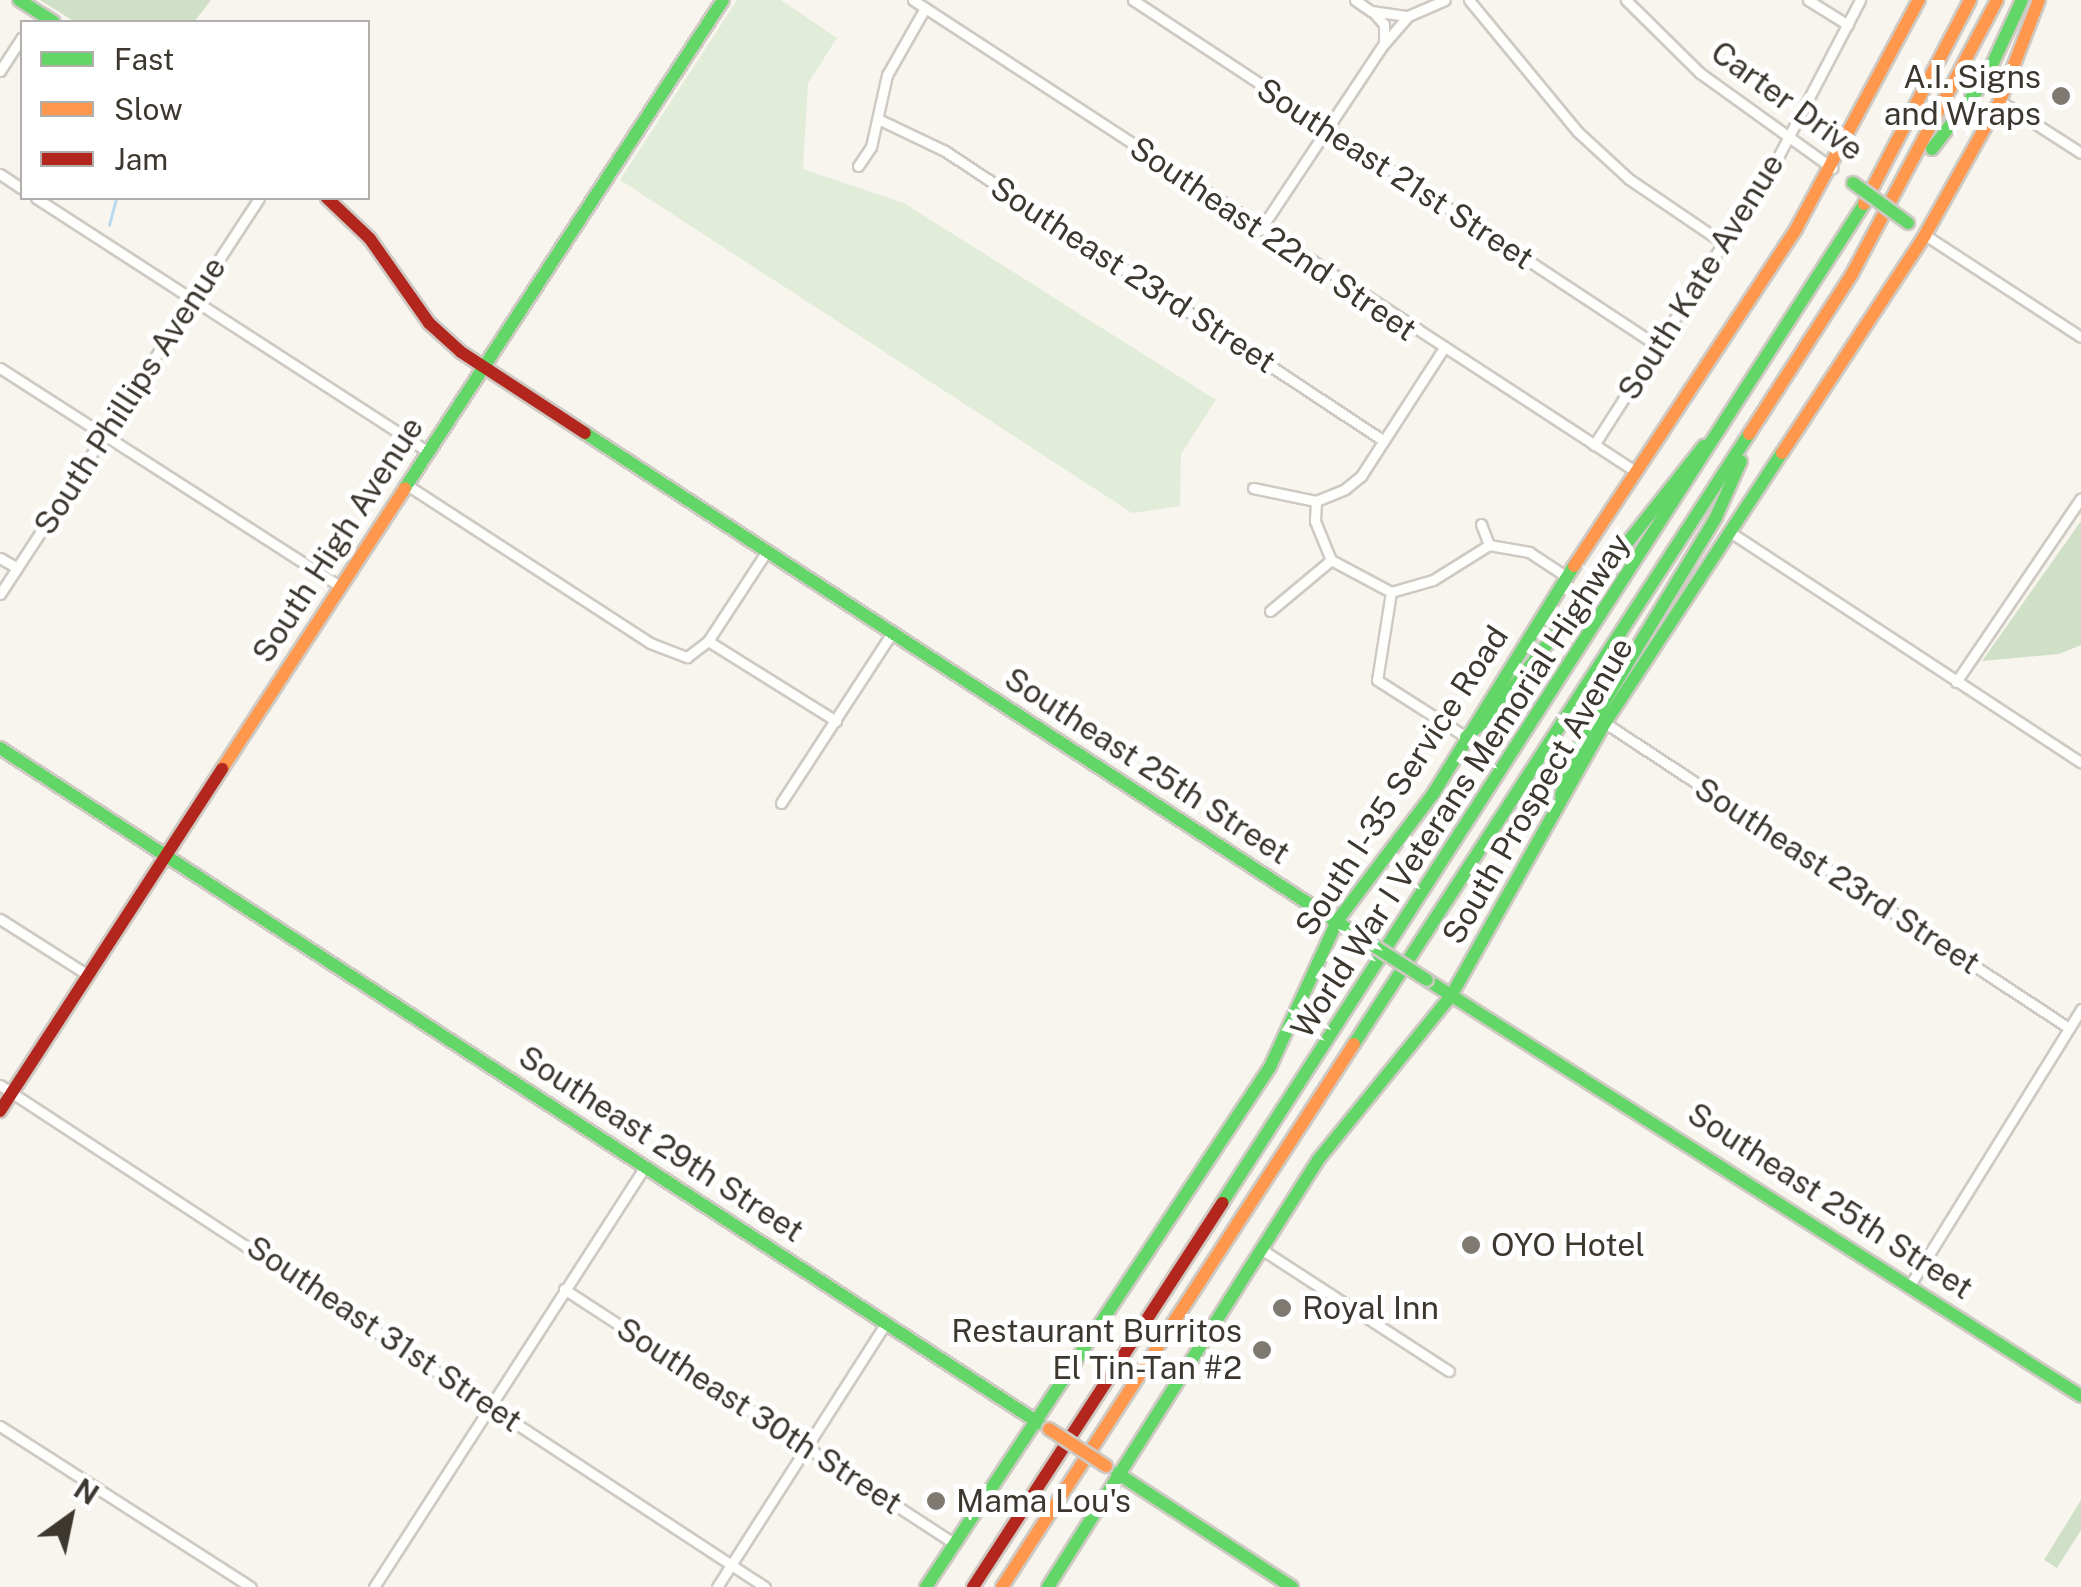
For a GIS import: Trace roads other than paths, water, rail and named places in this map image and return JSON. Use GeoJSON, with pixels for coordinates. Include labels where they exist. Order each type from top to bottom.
{"type":"FeatureCollection","features":[{"type":"Feature","properties":{"kind":"main road"},"geometry":{"type":"LineString","coordinates":[[19,0],[36,18]]}},
{"type":"Feature","properties":{"kind":"main road","name":"South High Avenue"},"geometry":{"type":"LineString","coordinates":[[0,1111],[6,1088],[88,975],[724,0]]}},
{"type":"Feature","properties":{"kind":"main road","name":"South I-35 Service Road"},"geometry":{"type":"LineString","coordinates":[[926,1587],[1270,1067],[1337,921],[1433,794],[1567,577],[1833,168],[1919,0]]}},
{"type":"Feature","properties":{"kind":"main road","name":"World War I Veterans Memorial Highway"},"geometry":{"type":"LineString","coordinates":[[973,1587],[1742,401],[1873,192],[1955,34],[1967,0]]}},
{"type":"Feature","properties":{"kind":"main road","name":"World War I Veterans Memorial Highway"},"geometry":{"type":"LineString","coordinates":[[1002,1587],[1761,417],[1900,192],[1997,0]]}},
{"type":"Feature","properties":{"kind":"main road"},"geometry":{"type":"LineString","coordinates":[[1900,192],[1985,80],[2022,0]]}},
{"type":"Feature","properties":{"kind":"main road","name":"South Prospect Avenue"},"geometry":{"type":"LineString","coordinates":[[1048,1587],[1339,1129],[1451,996],[1605,723],[1925,236],[2000,101],[2039,0]]}},
{"type":"Feature","properties":{"kind":"main road","name":"Carter Drive"},"geometry":{"type":"LineString","coordinates":[[1833,168],[1925,236]]}},
{"type":"Feature","properties":{"kind":"main road","name":"Southeast 25th Street"},"geometry":{"type":"LineString","coordinates":[[330,200],[370,239],[429,323],[484,367],[1451,996],[2081,1396]]}},
{"type":"Feature","properties":{"kind":"main road"},"geometry":{"type":"LineString","coordinates":[[1466,737],[1492,714],[1630,532],[1742,401]]}},
{"type":"Feature","properties":{"kind":"main road"},"geometry":{"type":"LineString","coordinates":[[1561,796],[1576,752],[1716,517],[1761,417]]}},
{"type":"Feature","properties":{"kind":"main road","name":"Southeast 29th Street"},"geometry":{"type":"LineString","coordinates":[[0,748],[1292,1587]]}},
{"type":"Feature","properties":{"kind":"street","name":"Southeast 22nd Street"},"geometry":{"type":"LineString","coordinates":[[914,0],[1442,351],[1635,472]]}},
{"type":"Feature","properties":{"kind":"street","name":"Southeast 21st Street"},"geometry":{"type":"LineString","coordinates":[[1133,0],[1658,346]]}},
{"type":"Feature","properties":{"kind":"street"},"geometry":{"type":"LineString","coordinates":[[1355,0],[1384,24],[1383,46]]}},
{"type":"Feature","properties":{"kind":"street"},"geometry":{"type":"LineString","coordinates":[[1260,230],[1383,46],[1408,16],[1445,0]]}},
{"type":"Feature","properties":{"kind":"street"},"geometry":{"type":"LineString","coordinates":[[1469,0],[1578,132],[1630,178],[1724,243]]}},
{"type":"Feature","properties":{"kind":"street","name":"Carter Drive"},"geometry":{"type":"LineString","coordinates":[[1626,0],[1686,61],[1833,168]]}},
{"type":"Feature","properties":{"kind":"street"},"geometry":{"type":"LineString","coordinates":[[1808,0],[1848,25]]}},
{"type":"Feature","properties":{"kind":"street","name":"South Kate Avenue"},"geometry":{"type":"LineString","coordinates":[[1594,445],[1790,136],[1860,0]]}},
{"type":"Feature","properties":{"kind":"street"},"geometry":{"type":"LineString","coordinates":[[858,166],[878,119],[887,74],[925,8]]}},
{"type":"Feature","properties":{"kind":"street"},"geometry":{"type":"LineString","coordinates":[[1372,11],[1408,16]]}},
{"type":"Feature","properties":{"kind":"street"},"geometry":{"type":"LineString","coordinates":[[0,71],[20,40]]}},
{"type":"Feature","properties":{"kind":"street"},"geometry":{"type":"LineString","coordinates":[[2000,101],[2081,152]]}},
{"type":"Feature","properties":{"kind":"street","name":"Southeast 23rd Street"},"geometry":{"type":"LineString","coordinates":[[878,119],[945,151],[1384,441]]}},
{"type":"Feature","properties":{"kind":"street"},"geometry":{"type":"LineString","coordinates":[[39,200],[428,452]]}},
{"type":"Feature","properties":{"kind":"street","name":"South Phillips Avenue"},"geometry":{"type":"LineString","coordinates":[[0,594],[258,200]]}},
{"type":"Feature","properties":{"kind":"street"},"geometry":{"type":"LineString","coordinates":[[1925,236],[2081,337]]}},
{"type":"Feature","properties":{"kind":"street"},"geometry":{"type":"LineString","coordinates":[[1253,488],[1316,502],[1362,476],[1442,351]]}},
{"type":"Feature","properties":{"kind":"street"},"geometry":{"type":"LineString","coordinates":[[0,368],[340,586]]}},
{"type":"Feature","properties":{"kind":"street"},"geometry":{"type":"LineString","coordinates":[[407,485],[650,643],[687,657],[708,641],[767,551]]}},
{"type":"Feature","properties":{"kind":"street"},"geometry":{"type":"LineString","coordinates":[[1956,682],[2081,498]]}},
{"type":"Feature","properties":{"kind":"street"},"geometry":{"type":"LineString","coordinates":[[1316,502],[1316,520],[1331,560],[1390,592],[1432,580],[1489,545],[1529,552],[1567,577]]}},
{"type":"Feature","properties":{"kind":"street"},"geometry":{"type":"LineString","coordinates":[[1481,524],[1489,545]]}},
{"type":"Feature","properties":{"kind":"street"},"geometry":{"type":"LineString","coordinates":[[1730,532],[2081,764]]}},
{"type":"Feature","properties":{"kind":"street"},"geometry":{"type":"LineString","coordinates":[[0,558],[17,568]]}},
{"type":"Feature","properties":{"kind":"street"},"geometry":{"type":"LineString","coordinates":[[1270,611],[1331,560]]}},
{"type":"Feature","properties":{"kind":"street"},"geometry":{"type":"LineString","coordinates":[[1390,592],[1378,680],[1466,737]]}},
{"type":"Feature","properties":{"kind":"street"},"geometry":{"type":"LineString","coordinates":[[781,803],[892,632]]}},
{"type":"Feature","properties":{"kind":"street"},"geometry":{"type":"LineString","coordinates":[[708,641],[836,721]]}},
{"type":"Feature","properties":{"kind":"street","name":"Southeast 23rd Street"},"geometry":{"type":"LineString","coordinates":[[1605,723],[2068,1028]]}},
{"type":"Feature","properties":{"kind":"street"},"geometry":{"type":"LineString","coordinates":[[0,919],[88,975]]}},
{"type":"Feature","properties":{"kind":"street"},"geometry":{"type":"LineString","coordinates":[[1910,1284],[2081,1009]]}},
{"type":"Feature","properties":{"kind":"street","name":"Southeast 31st Street"},"geometry":{"type":"LineString","coordinates":[[6,1088],[766,1587]]}},
{"type":"Feature","properties":{"kind":"street"},"geometry":{"type":"LineString","coordinates":[[374,1587],[645,1167]]}},
{"type":"Feature","properties":{"kind":"street"},"geometry":{"type":"LineString","coordinates":[[1261,1249],[1449,1371]]}},
{"type":"Feature","properties":{"kind":"street","name":"Southeast 30th Street"},"geometry":{"type":"LineString","coordinates":[[564,1289],[954,1544]]}},
{"type":"Feature","properties":{"kind":"street"},"geometry":{"type":"LineString","coordinates":[[717,1587],[886,1323]]}},
{"type":"Feature","properties":{"kind":"street"},"geometry":{"type":"LineString","coordinates":[[0,1426],[251,1587]]}},
{"type":"Feature","properties":{"kind":"waterway"},"geometry":{"type":"LineString","coordinates":[[109,225],[115,200]]}},
{"type":"Feature","properties":{"kind":"place","name":"A.I. Signs and Wraps"},"geometry":{"type":"Point","coordinates":[2061,96]}},
{"type":"Feature","properties":{"kind":"place","name":"OYO Hotel"},"geometry":{"type":"Point","coordinates":[1471,1245]}},
{"type":"Feature","properties":{"kind":"place","name":"Royal Inn"},"geometry":{"type":"Point","coordinates":[1282,1308]}},
{"type":"Feature","properties":{"kind":"place","name":"Restaurant Burritos El Tin-Tan #2"},"geometry":{"type":"Point","coordinates":[1262,1350]}},
{"type":"Feature","properties":{"kind":"place","name":"Mama Lou's"},"geometry":{"type":"Point","coordinates":[936,1501]}}]}
